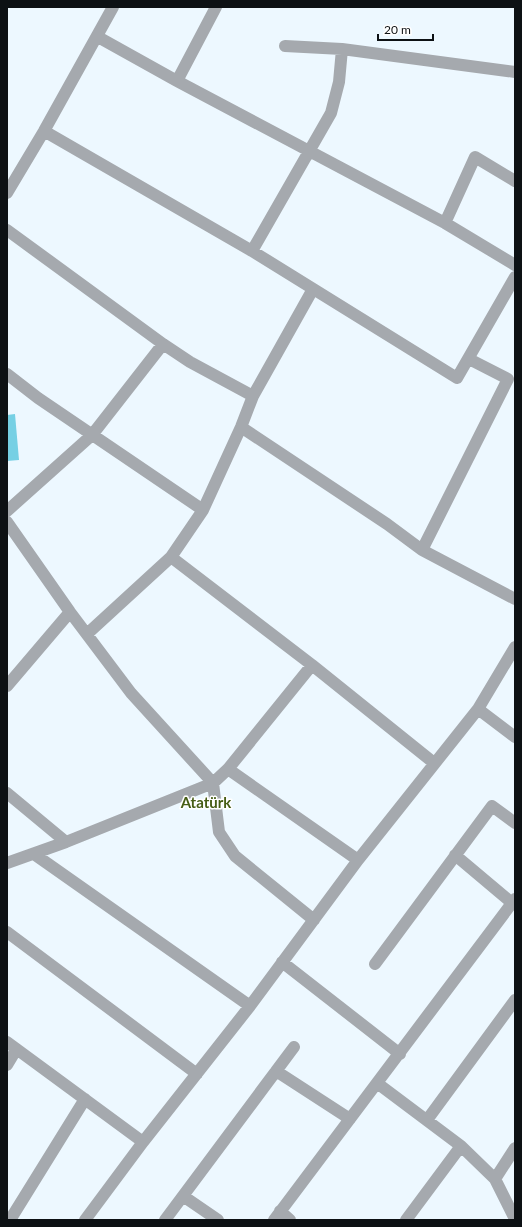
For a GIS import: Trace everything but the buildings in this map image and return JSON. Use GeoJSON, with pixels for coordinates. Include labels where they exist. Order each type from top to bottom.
{"type":"FeatureCollection","features":[{"type":"Feature","properties":{"kind":"street"},"geometry":{"type":"LineString","coordinates":[[7,193],[98,37],[113,7]]}},
{"type":"Feature","properties":{"kind":"street"},"geometry":{"type":"LineString","coordinates":[[177,81],[216,7]]}},
{"type":"Feature","properties":{"kind":"street"},"geometry":{"type":"LineString","coordinates":[[98,37],[177,81],[445,223],[515,265]]}},
{"type":"Feature","properties":{"kind":"street"},"geometry":{"type":"LineString","coordinates":[[285,46],[342,49],[515,72]]}},
{"type":"Feature","properties":{"kind":"street"},"geometry":{"type":"LineString","coordinates":[[252,251],[331,114],[339,82],[342,49]]}},
{"type":"Feature","properties":{"kind":"street"},"geometry":{"type":"LineString","coordinates":[[44,131],[252,251],[457,378],[515,277]]}},
{"type":"Feature","properties":{"kind":"street"},"geometry":{"type":"LineString","coordinates":[[445,223],[474,157],[515,181]]}},
{"type":"Feature","properties":{"kind":"street"},"geometry":{"type":"LineString","coordinates":[[7,230],[163,344],[190,362],[253,396]]}},
{"type":"Feature","properties":{"kind":"street"},"geometry":{"type":"LineString","coordinates":[[87,634],[171,557],[203,510],[253,396],[313,289]]}},
{"type":"Feature","properties":{"kind":"street"},"geometry":{"type":"LineString","coordinates":[[7,511],[92,435],[163,344]]}},
{"type":"Feature","properties":{"kind":"street"},"geometry":{"type":"LineString","coordinates":[[422,550],[508,379],[469,359]]}},
{"type":"Feature","properties":{"kind":"street"},"geometry":{"type":"LineString","coordinates":[[7,374],[38,398],[203,510]]}},
{"type":"Feature","properties":{"kind":"street"},"geometry":{"type":"LineString","coordinates":[[241,426],[387,524],[422,550],[515,599]]}},
{"type":"Feature","properties":{"kind":"street"},"geometry":{"type":"LineString","coordinates":[[7,522],[70,612],[131,693],[213,783],[219,832],[235,856],[314,920]]}},
{"type":"Feature","properties":{"kind":"street"},"geometry":{"type":"LineString","coordinates":[[171,557],[312,665],[434,763]]}},
{"type":"Feature","properties":{"kind":"street"},"geometry":{"type":"LineString","coordinates":[[7,686],[70,612]]}},
{"type":"Feature","properties":{"kind":"street"},"geometry":{"type":"LineString","coordinates":[[86,1220],[143,1142],[250,1006],[358,860],[478,709],[515,647]]}},
{"type":"Feature","properties":{"kind":"street"},"geometry":{"type":"LineString","coordinates":[[7,863],[66,842],[213,783],[228,769],[312,665]]}},
{"type":"Feature","properties":{"kind":"street"},"geometry":{"type":"LineString","coordinates":[[478,709],[515,736]]}},
{"type":"Feature","properties":{"kind":"street"},"geometry":{"type":"LineString","coordinates":[[228,769],[358,860]]}},
{"type":"Feature","properties":{"kind":"street"},"geometry":{"type":"LineString","coordinates":[[7,793],[66,842]]}},
{"type":"Feature","properties":{"kind":"street"},"geometry":{"type":"LineString","coordinates":[[375,964],[492,806],[515,823]]}},
{"type":"Feature","properties":{"kind":"street"},"geometry":{"type":"LineString","coordinates":[[34,854],[250,1006]]}},
{"type":"Feature","properties":{"kind":"street"},"geometry":{"type":"LineString","coordinates":[[290,1220],[277,1215],[514,901],[455,855]]}},
{"type":"Feature","properties":{"kind":"street"},"geometry":{"type":"LineString","coordinates":[[7,932],[197,1074]]}},
{"type":"Feature","properties":{"kind":"street"},"geometry":{"type":"LineString","coordinates":[[282,962],[400,1054]]}},
{"type":"Feature","properties":{"kind":"street"},"geometry":{"type":"LineString","coordinates":[[427,1120],[515,1000]]}},
{"type":"Feature","properties":{"kind":"street"},"geometry":{"type":"LineString","coordinates":[[7,1065],[12,1046],[143,1142]]}},
{"type":"Feature","properties":{"kind":"street"},"geometry":{"type":"LineString","coordinates":[[165,1220],[294,1047]]}},
{"type":"Feature","properties":{"kind":"street"},"geometry":{"type":"LineString","coordinates":[[276,1071],[350,1119]]}},
{"type":"Feature","properties":{"kind":"street"},"geometry":{"type":"LineString","coordinates":[[377,1083],[461,1146],[495,1179],[515,1219]]}},
{"type":"Feature","properties":{"kind":"street"},"geometry":{"type":"LineString","coordinates":[[10,1220],[85,1099]]}},
{"type":"Feature","properties":{"kind":"street"},"geometry":{"type":"LineString","coordinates":[[406,1220],[461,1146]]}},
{"type":"Feature","properties":{"kind":"street"},"geometry":{"type":"LineString","coordinates":[[495,1179],[515,1148]]}},
{"type":"Feature","properties":{"kind":"street"},"geometry":{"type":"LineString","coordinates":[[183,1196],[218,1220]]}},
{"type":"Feature","properties":{"kind":"district","name":"Atatürk"},"geometry":{"type":"Point","coordinates":[206,802]}}]}
